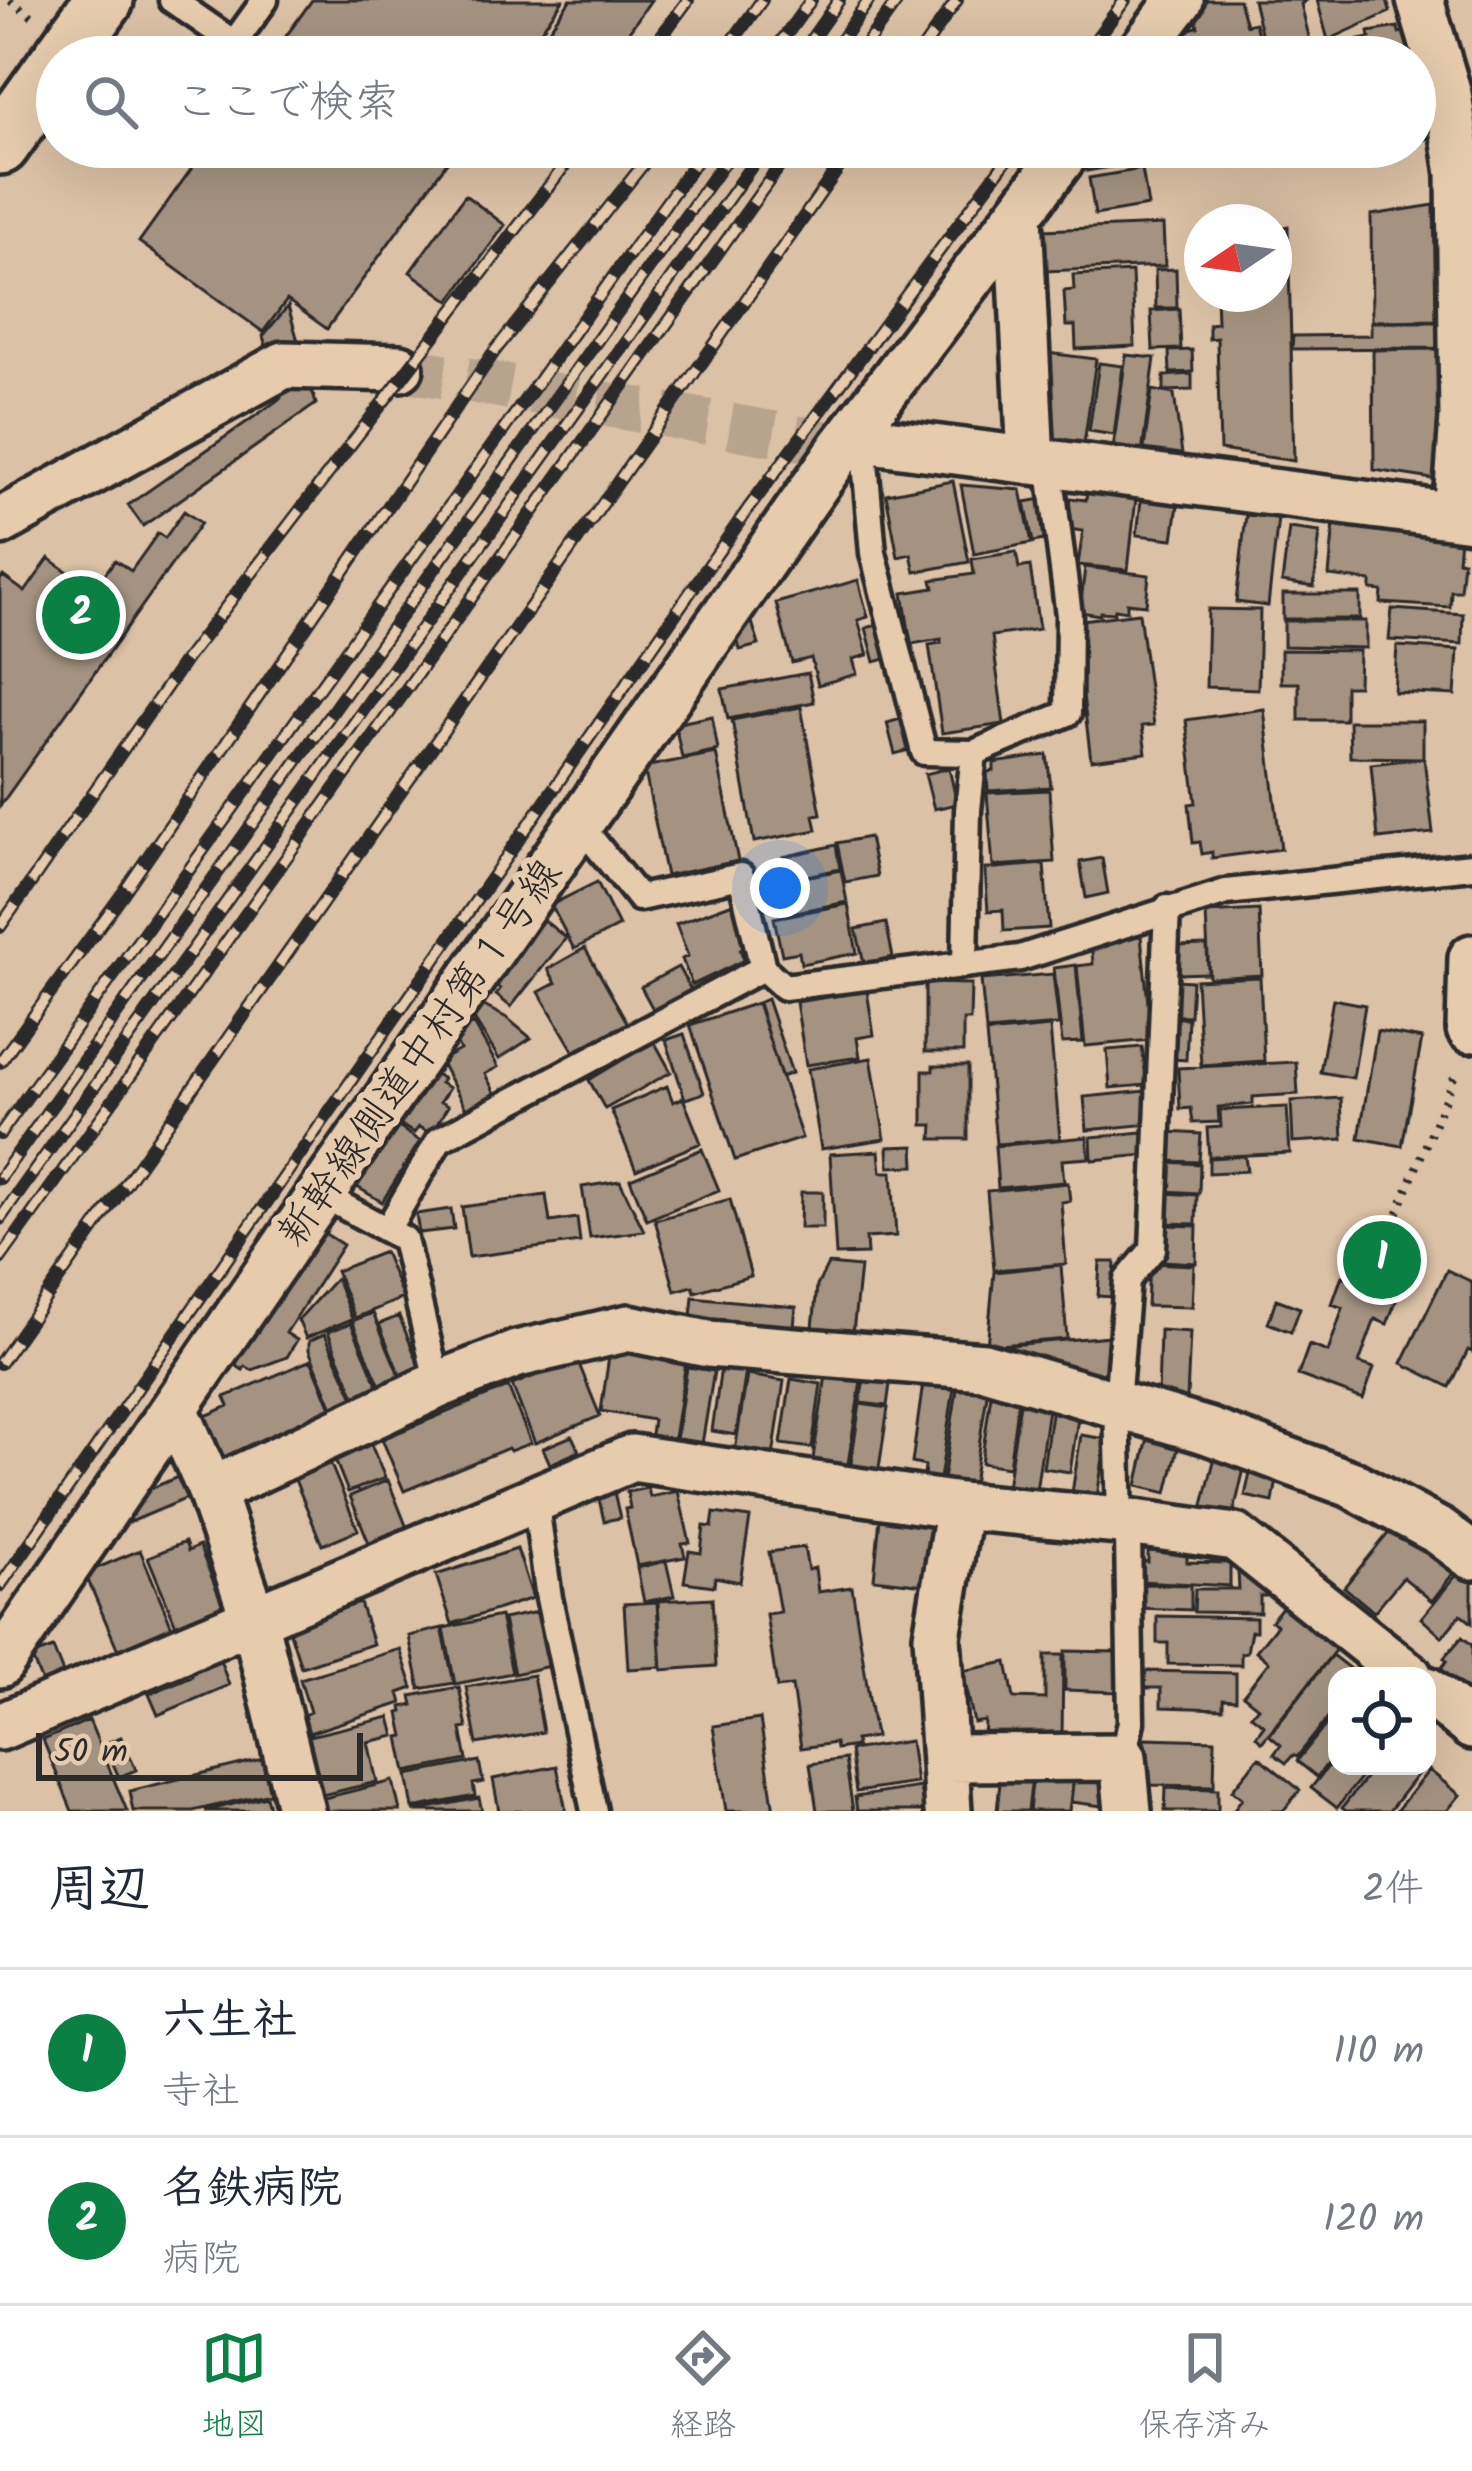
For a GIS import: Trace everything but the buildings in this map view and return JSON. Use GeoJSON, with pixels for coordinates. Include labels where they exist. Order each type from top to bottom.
{"type":"FeatureCollection","features":[{"type":"Feature","properties":{"kind":"street"},"geometry":{"type":"LineString","coordinates":[[78,36],[104,0]]}},
{"type":"Feature","properties":{"kind":"street"},"geometry":{"type":"LineString","coordinates":[[1153,36],[1180,0]]}},
{"type":"Feature","properties":{"kind":"street"},"geometry":{"type":"LineString","coordinates":[[1420,0],[1431,36]]}},
{"type":"Feature","properties":{"kind":"street"},"geometry":{"type":"LineString","coordinates":[[853,442],[1464,516],[1466,174],[1436,54]]}},
{"type":"Feature","properties":{"kind":"street"},"geometry":{"type":"LineString","coordinates":[[0,145],[36,94]]}},
{"type":"Feature","properties":{"kind":"street","name":"新幹線側道中村第１号線"},"geometry":{"type":"LineString","coordinates":[[0,1664],[321,1194],[853,442],[1054,168]]}},
{"type":"Feature","properties":{"kind":"street"},"geometry":{"type":"LineString","coordinates":[[1019,215],[1040,462]]}},
{"type":"Feature","properties":{"kind":"street"},"geometry":{"type":"LineString","coordinates":[[0,522],[284,365],[400,368]]}},
{"type":"Feature","properties":{"kind":"street"},"geometry":{"type":"LineString","coordinates":[[1471,1029],[1472,958]]}},
{"type":"Feature","properties":{"kind":"street"},"geometry":{"type":"LineString","coordinates":[[211,1491],[437,1385],[517,1354],[629,1328],[708,1344],[984,1366],[1208,1432],[1351,1484],[1440,1532],[1472,1556]]}},
{"type":"Feature","properties":{"kind":"street"},"geometry":{"type":"LineString","coordinates":[[175,1409],[211,1491],[254,1619],[301,1811]]}},
{"type":"Feature","properties":{"kind":"street"},"geometry":{"type":"LineString","coordinates":[[0,1727],[632,1458],[959,1506],[1234,1537],[1398,1667]]}},
{"type":"Feature","properties":{"kind":"street"},"geometry":{"type":"LineString","coordinates":[[949,1811],[938,1636],[959,1506]]}},
{"type":"Feature","properties":{"kind":"street"},"geometry":{"type":"LineString","coordinates":[[1436,1697],[1472,1726]]}},
{"type":"Feature","properties":{"kind":"street"},"geometry":{"type":"LineString","coordinates":[[945,1758],[1123,1757],[1128,1811]]}},
{"type":"Feature","properties":{"kind":"lane"},"geometry":{"type":"LineString","coordinates":[[172,0],[225,36]]}},
{"type":"Feature","properties":{"kind":"lane"},"geometry":{"type":"LineString","coordinates":[[240,36],[265,0]]}},
{"type":"Feature","properties":{"kind":"lane"},"geometry":{"type":"LineString","coordinates":[[853,442],[873,553],[924,752],[974,753],[1068,713],[1069,615],[1040,462]]}},
{"type":"Feature","properties":{"kind":"lane"},"geometry":{"type":"LineString","coordinates":[[965,964],[974,753]]}},
{"type":"Feature","properties":{"kind":"lane"},"geometry":{"type":"LineString","coordinates":[[581,826],[639,898],[741,876],[763,968],[784,987],[1019,958],[1226,892],[1472,866]]}},
{"type":"Feature","properties":{"kind":"lane"},"geometry":{"type":"LineString","coordinates":[[1123,1757],[1132,1723],[1128,1536],[1120,1521],[1117,1404],[1126,1280],[1153,1250],[1167,908]]}},
{"type":"Feature","properties":{"kind":"lane"},"geometry":{"type":"LineString","coordinates":[[387,1230],[439,1140],[763,968]]}},
{"type":"Feature","properties":{"kind":"lane"},"geometry":{"type":"LineString","coordinates":[[321,1194],[404,1239],[437,1385]]}},
{"type":"Feature","properties":{"kind":"lane"},"geometry":{"type":"LineString","coordinates":[[535,1499],[549,1598],[594,1811]]}},
{"type":"Feature","properties":{"kind":"path"},"geometry":{"type":"LineString","coordinates":[[1393,1224],[1453,1084],[1471,1029]]}},
{"type":"Feature","properties":{"kind":"tunnel"},"geometry":{"type":"LineString","coordinates":[[400,368],[843,446]]}},
{"type":"Feature","properties":{"kind":"railway"},"geometry":{"type":"LineString","coordinates":[[661,36],[688,0]]}},
{"type":"Feature","properties":{"kind":"railway"},"geometry":{"type":"LineString","coordinates":[[736,36],[762,0]]}},
{"type":"Feature","properties":{"kind":"railway"},"geometry":{"type":"LineString","coordinates":[[785,36],[811,0]]}},
{"type":"Feature","properties":{"kind":"railway"},"geometry":{"type":"LineString","coordinates":[[814,36],[839,0]]}},
{"type":"Feature","properties":{"kind":"railway"},"geometry":{"type":"LineString","coordinates":[[844,36],[869,0]]}},
{"type":"Feature","properties":{"kind":"railway"},"geometry":{"type":"LineString","coordinates":[[872,36],[898,0]]}},
{"type":"Feature","properties":{"kind":"railway"},"geometry":{"type":"LineString","coordinates":[[932,36],[957,0]]}},
{"type":"Feature","properties":{"kind":"railway"},"geometry":{"type":"LineString","coordinates":[[1098,36],[1125,0]]}},
{"type":"Feature","properties":{"kind":"railway"},"geometry":{"type":"LineString","coordinates":[[0,927],[186,659],[563,168]]}},
{"type":"Feature","properties":{"kind":"railway"},"geometry":{"type":"LineString","coordinates":[[0,1062],[124,892],[494,352],[640,168]]}},
{"type":"Feature","properties":{"kind":"railway"},"geometry":{"type":"LineString","coordinates":[[0,1134],[691,168]]}},
{"type":"Feature","properties":{"kind":"railway"},"geometry":{"type":"LineString","coordinates":[[0,1178],[720,168]]}},
{"type":"Feature","properties":{"kind":"railway"},"geometry":{"type":"LineString","coordinates":[[0,1219],[750,168]]}},
{"type":"Feature","properties":{"kind":"railway"},"geometry":{"type":"LineString","coordinates":[[0,1259],[778,168]]}},
{"type":"Feature","properties":{"kind":"railway"},"geometry":{"type":"LineString","coordinates":[[0,1363],[838,168]]}},
{"type":"Feature","properties":{"kind":"railway"},"geometry":{"type":"LineString","coordinates":[[0,1586],[748,509],[1000,168]]}},
{"type":"Feature","properties":{"kind":"place","name":"名鉄病院"},"geometry":{"type":"Point","coordinates":[81,615]}},
{"type":"Feature","properties":{"kind":"place","name":"六生社"},"geometry":{"type":"Point","coordinates":[1382,1260]}}]}
